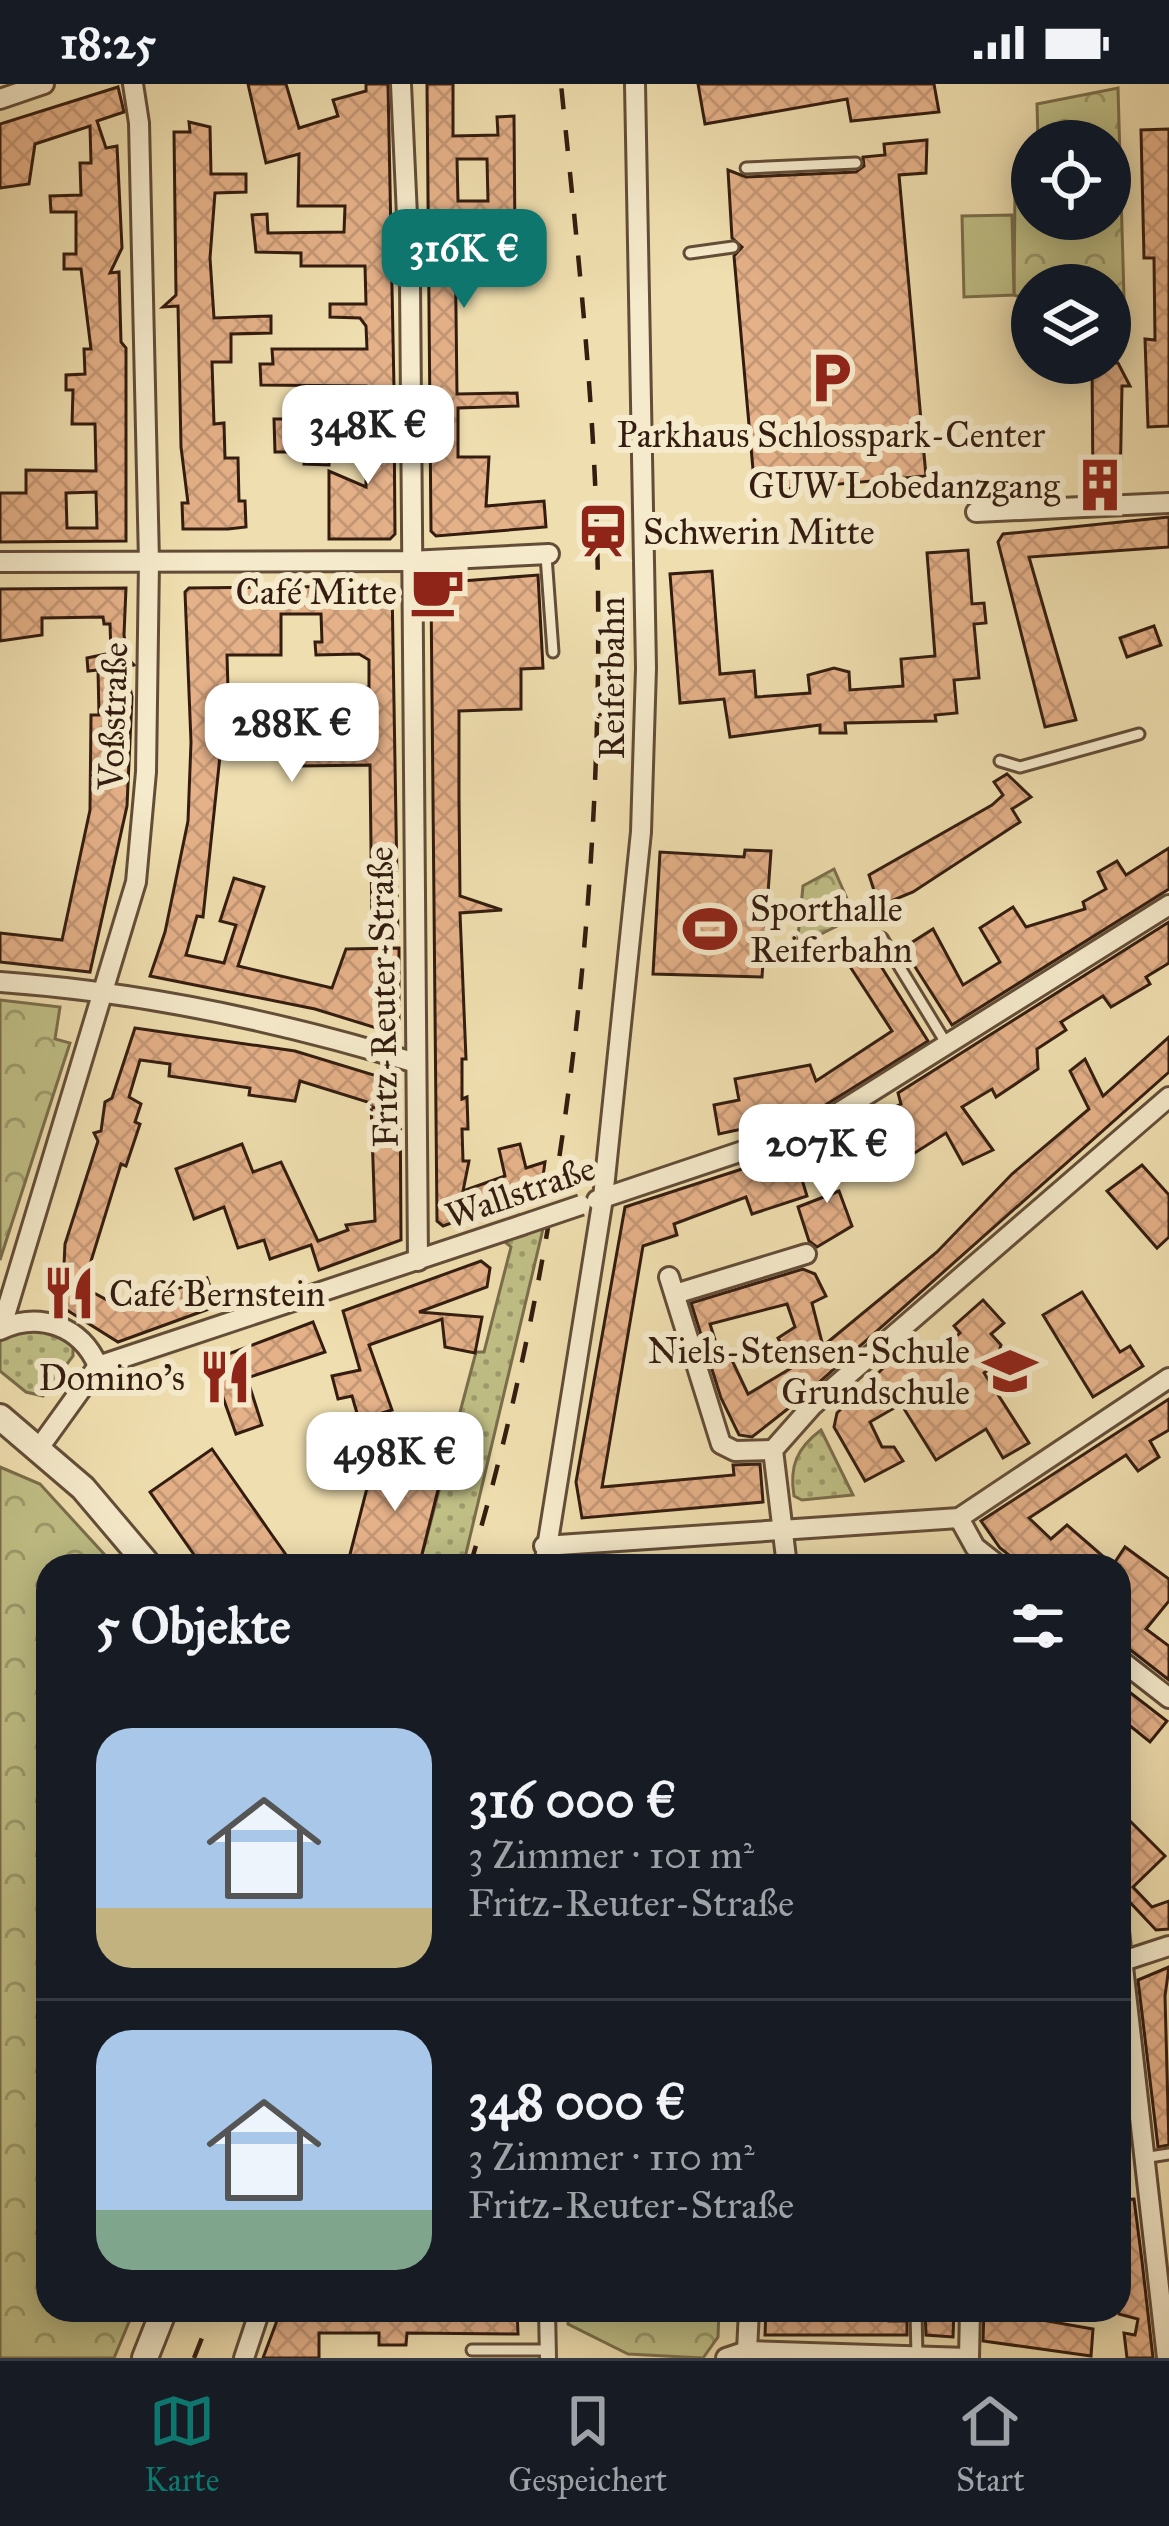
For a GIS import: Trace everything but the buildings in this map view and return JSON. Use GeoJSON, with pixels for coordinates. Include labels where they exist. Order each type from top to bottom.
{"type":"FeatureCollection","features":[{"type":"Feature","properties":{"kind":"street"},"geometry":{"type":"LineString","coordinates":[[0,99],[44,84]]}},
{"type":"Feature","properties":{"kind":"street","name":"Voßstraße"},"geometry":{"type":"LineString","coordinates":[[0,1329],[136,881],[146,772],[148,562],[140,123],[133,84]]}},
{"type":"Feature","properties":{"kind":"street","name":"Fritz-Reuter-Straße"},"geometry":{"type":"LineString","coordinates":[[401,84],[410,282],[418,1261]]}},
{"type":"Feature","properties":{"kind":"street","name":"Reiferbahn"},"geometry":{"type":"LineString","coordinates":[[544,1554],[603,1198],[626,1008],[644,776],[640,141],[634,84]]}},
{"type":"Feature","properties":{"kind":"street"},"geometry":{"type":"LineString","coordinates":[[976,512],[1169,502]]}},
{"type":"Feature","properties":{"kind":"street"},"geometry":{"type":"LineString","coordinates":[[0,562],[410,561],[547,554]]}},
{"type":"Feature","properties":{"kind":"street","name":"Wallstraße"},"geometry":{"type":"LineString","coordinates":[[98,1366],[817,1126],[1169,905]]}},
{"type":"Feature","properties":{"kind":"street"},"geometry":{"type":"LineString","coordinates":[[0,982],[101,990],[298,1027],[416,1063]]}},
{"type":"Feature","properties":{"kind":"street"},"geometry":{"type":"LineString","coordinates":[[806,1254],[672,1286],[721,1444],[735,1451],[773,1450],[829,1391],[1169,1097]]}},
{"type":"Feature","properties":{"kind":"street"},"geometry":{"type":"LineString","coordinates":[[0,1329],[26,1318],[64,1328],[89,1346],[98,1366],[39,1448]]}},
{"type":"Feature","properties":{"kind":"street"},"geometry":{"type":"LineString","coordinates":[[563,1554],[958,1518],[1169,1378]]}},
{"type":"Feature","properties":{"kind":"street"},"geometry":{"type":"LineString","coordinates":[[0,1417],[83,1488],[139,1554]]}},
{"type":"Feature","properties":{"kind":"street"},"geometry":{"type":"LineString","coordinates":[[773,1450],[784,1554]]}},
{"type":"Feature","properties":{"kind":"street"},"geometry":{"type":"LineString","coordinates":[[958,1518],[984,1554]]}},
{"type":"Feature","properties":{"kind":"street"},"geometry":{"type":"LineString","coordinates":[[971,1554],[975,1547]]}},
{"type":"Feature","properties":{"kind":"street"},"geometry":{"type":"LineString","coordinates":[[1131,1665],[1156,1679],[1169,1698]]}},
{"type":"Feature","properties":{"kind":"street"},"geometry":{"type":"LineString","coordinates":[[1131,1958],[1169,1946]]}},
{"type":"Feature","properties":{"kind":"street"},"geometry":{"type":"LineString","coordinates":[[1131,2094],[1167,2358]]}},
{"type":"Feature","properties":{"kind":"street"},"geometry":{"type":"LineString","coordinates":[[145,2358],[159,2322]]}},
{"type":"Feature","properties":{"kind":"street"},"geometry":{"type":"LineString","coordinates":[[244,2358],[256,2322]]}},
{"type":"Feature","properties":{"kind":"street"},"geometry":{"type":"LineString","coordinates":[[547,2322],[548,2354]]}},
{"type":"Feature","properties":{"kind":"street"},"geometry":{"type":"LineString","coordinates":[[748,2351],[749,2322]]}},
{"type":"Feature","properties":{"kind":"street"},"geometry":{"type":"LineString","coordinates":[[726,2358],[748,2351],[969,2358],[970,2322]]}},
{"type":"Feature","properties":{"kind":"lane"},"geometry":{"type":"LineString","coordinates":[[746,167],[856,163]]}},
{"type":"Feature","properties":{"kind":"lane"},"geometry":{"type":"LineString","coordinates":[[690,253],[733,248]]}},
{"type":"Feature","properties":{"kind":"lane"},"geometry":{"type":"LineString","coordinates":[[547,554],[553,652]]}},
{"type":"Feature","properties":{"kind":"lane"},"geometry":{"type":"LineString","coordinates":[[1000,761],[1020,766],[1138,734]]}},
{"type":"Feature","properties":{"kind":"lane"},"geometry":{"type":"LineString","coordinates":[[882,938],[946,1043]]}},
{"type":"Feature","properties":{"kind":"lane"},"geometry":{"type":"LineString","coordinates":[[1142,2158],[1169,2153]]}},
{"type":"Feature","properties":{"kind":"lane"},"geometry":{"type":"LineString","coordinates":[[916,2322],[917,2357]]}},
{"type":"Feature","properties":{"kind":"lane"},"geometry":{"type":"LineString","coordinates":[[472,2350],[548,2354]]}},
{"type":"Feature","properties":{"kind":"green space"},"geometry":{"type":"Polygon","coordinates":[[[1118,88],[1119,120],[1037,120],[1037,104],[1118,88]]]}},
{"type":"Feature","properties":{"kind":"green space"},"geometry":{"type":"Polygon","coordinates":[[[1011,215],[1011,295],[964,297],[962,216],[1011,215]]]}},
{"type":"Feature","properties":{"kind":"green space"},"geometry":{"type":"Polygon","coordinates":[[[1015,240],[1122,240],[1123,264],[1014,264],[1015,240]]]}},
{"type":"Feature","properties":{"kind":"green space"},"geometry":{"type":"Polygon","coordinates":[[[834,869],[855,917],[797,946],[803,886],[834,869]]]}},
{"type":"Feature","properties":{"kind":"green space"},"geometry":{"type":"Polygon","coordinates":[[[0,1000],[60,1007],[55,1039],[70,1043],[0,1260],[0,1000]]]}},
{"type":"Feature","properties":{"kind":"green space"},"geometry":{"type":"Polygon","coordinates":[[[522,1225],[543,1229],[466,1554],[422,1554],[476,1352],[484,1352],[511,1247],[495,1234],[522,1225]]]}},
{"type":"Feature","properties":{"kind":"green space"},"geometry":{"type":"Polygon","coordinates":[[[37,1325],[73,1342],[73,1356],[43,1396],[26,1392],[0,1371],[0,1338],[37,1325]]]}},
{"type":"Feature","properties":{"kind":"green space"},"geometry":{"type":"Polygon","coordinates":[[[821,1430],[853,1495],[802,1500],[794,1496],[794,1467],[806,1444],[821,1430]]]}},
{"type":"Feature","properties":{"kind":"green space"},"geometry":{"type":"Polygon","coordinates":[[[0,1467],[40,1484],[104,1554],[36,1554],[36,2322],[129,2322],[114,2358],[0,2358],[0,1467]]]}},
{"type":"Feature","properties":{"kind":"green space"},"geometry":{"type":"Polygon","coordinates":[[[719,2322],[718,2337],[703,2358],[628,2354],[568,2324],[719,2322]]]}},
{"type":"Feature","properties":{"kind":"railway"},"geometry":{"type":"LineString","coordinates":[[473,1554],[532,1316],[555,1187],[573,1056],[594,794],[595,479],[561,84]]}},
{"type":"Feature","properties":{"kind":"railway"},"geometry":{"type":"LineString","coordinates":[[194,2358],[208,2322]]}},
{"type":"Feature","properties":{"kind":"place","name":"Parkhaus Schlosspark-Center"},"geometry":{"type":"Point","coordinates":[831,378]}},
{"type":"Feature","properties":{"kind":"place","name":"GUW Lobedanzgang"},"geometry":{"type":"Point","coordinates":[1100,485]}},
{"type":"Feature","properties":{"kind":"place","name":"Schwerin Mitte"},"geometry":{"type":"Point","coordinates":[603,531]}},
{"type":"Feature","properties":{"kind":"place","name":"Café Mitte"},"geometry":{"type":"Point","coordinates":[437,591]}},
{"type":"Feature","properties":{"kind":"place","name":"Sporthalle Reiferbahn"},"geometry":{"type":"Point","coordinates":[710,929]}},
{"type":"Feature","properties":{"kind":"place","name":"Café Bernstein"},"geometry":{"type":"Point","coordinates":[69,1293]}},
{"type":"Feature","properties":{"kind":"place","name":"Niels-Stensen-Schule Grundschule"},"geometry":{"type":"Point","coordinates":[1010,1371]}},
{"type":"Feature","properties":{"kind":"place","name":"Domino's"},"geometry":{"type":"Point","coordinates":[225,1377]}}]}
